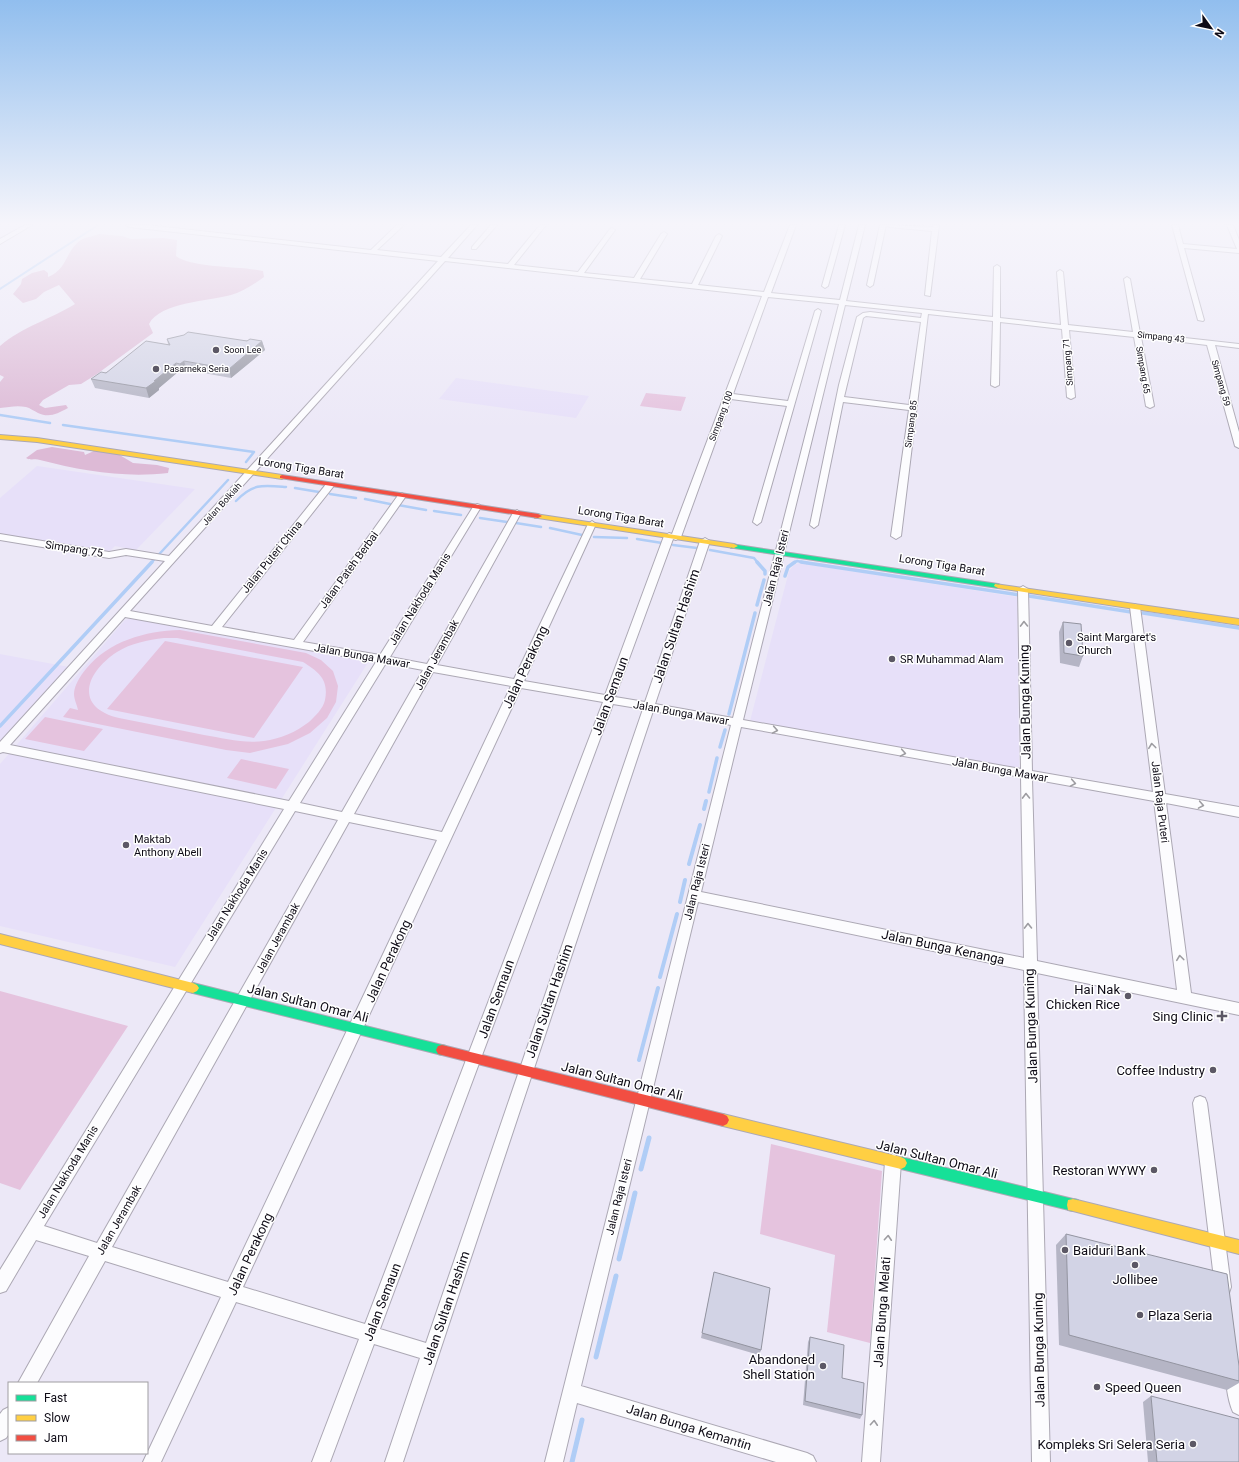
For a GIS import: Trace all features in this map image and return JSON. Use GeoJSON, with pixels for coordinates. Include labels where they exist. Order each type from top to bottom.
{"type":"FeatureCollection","features":[{"type":"Feature","properties":{"kind":"main road","name":"Lorong Tiga Barat"},"geometry":{"type":"LineString","coordinates":[[0,437],[37,440],[517,514],[780,552],[1239,622]]}},
{"type":"Feature","properties":{"kind":"main road","name":"Jalan Sultan Omar Ali"},"geometry":{"type":"LineString","coordinates":[[0,939],[356,1029],[1239,1247]]}},
{"type":"Feature","properties":{"kind":"street","name":"Jalan Bolkiah"},"geometry":{"type":"LineString","coordinates":[[1,748],[123,613],[168,559],[250,473],[412,293]]}},
{"type":"Feature","properties":{"kind":"street","name":"Simpang 43"},"geometry":{"type":"LineString","coordinates":[[759,293],[842,303],[925,316],[996,319],[1239,346]]}},
{"type":"Feature","properties":{"kind":"street","name":"Jalan Raja Isteri"},"geometry":{"type":"LineString","coordinates":[[554,1462],[845,293]]}},
{"type":"Feature","properties":{"kind":"street"},"geometry":{"type":"LineString","coordinates":[[994,384],[996,293]]}},
{"type":"Feature","properties":{"kind":"street","name":"Simpang 71"},"geometry":{"type":"LineString","coordinates":[[1062,293],[1071,397]]}},
{"type":"Feature","properties":{"kind":"street","name":"Simpang 65"},"geometry":{"type":"LineString","coordinates":[[1130,293],[1150,406]]}},
{"type":"Feature","properties":{"kind":"street"},"geometry":{"type":"LineString","coordinates":[[1194,293],[1201,320]]}},
{"type":"Feature","properties":{"kind":"street","name":"Simpang 100"},"geometry":{"type":"LineString","coordinates":[[673,537],[766,294]]}},
{"type":"Feature","properties":{"kind":"street"},"geometry":{"type":"LineString","coordinates":[[757,522],[818,311]]}},
{"type":"Feature","properties":{"kind":"street"},"geometry":{"type":"LineString","coordinates":[[814,525],[840,399],[860,317],[865,314],[925,316]]}},
{"type":"Feature","properties":{"kind":"street","name":"Simpang 85"},"geometry":{"type":"LineString","coordinates":[[896,536],[925,316]]}},
{"type":"Feature","properties":{"kind":"street","name":"Simpang 59"},"geometry":{"type":"LineString","coordinates":[[1210,342],[1239,446]]}},
{"type":"Feature","properties":{"kind":"street"},"geometry":{"type":"LineString","coordinates":[[728,396],[791,404]]}},
{"type":"Feature","properties":{"kind":"street"},"geometry":{"type":"LineString","coordinates":[[840,399],[913,408]]}},
{"type":"Feature","properties":{"kind":"street","name":"Jalan Puteri China"},"geometry":{"type":"LineString","coordinates":[[215,629],[330,485]]}},
{"type":"Feature","properties":{"kind":"street","name":"Jalan Pateh Berbai"},"geometry":{"type":"LineString","coordinates":[[296,644],[402,496]]}},
{"type":"Feature","properties":{"kind":"street","name":"Jalan Nakhoda Manis"},"geometry":{"type":"LineString","coordinates":[[0,1285],[182,985],[477,507]]}},
{"type":"Feature","properties":{"kind":"street","name":"Jalan Jerambak"},"geometry":{"type":"LineString","coordinates":[[28,1382],[244,1001],[345,817],[517,514]]}},
{"type":"Feature","properties":{"kind":"street","name":"Jalan Perakong"},"geometry":{"type":"LineString","coordinates":[[152,1462],[445,837],[489,747],[592,524]]}},
{"type":"Feature","properties":{"kind":"street","name":"Simpang 75"},"geometry":{"type":"LineString","coordinates":[[0,537],[109,555],[126,552],[168,559]]}},
{"type":"Feature","properties":{"kind":"street","name":"Jalan Semaun"},"geometry":{"type":"LineString","coordinates":[[321,1462],[609,700],[673,537]]}},
{"type":"Feature","properties":{"kind":"street","name":"Jalan Sultan Hashim"},"geometry":{"type":"LineString","coordinates":[[394,1462],[705,541]]}},
{"type":"Feature","properties":{"kind":"street","name":"Jalan Bunga Kuning"},"geometry":{"type":"LineString","coordinates":[[1023,590],[1029,965],[1036,1196],[1041,1462]]}},
{"type":"Feature","properties":{"kind":"street","name":"Jalan Raja Puteri"},"geometry":{"type":"LineString","coordinates":[[1135,606],[1185,997]]}},
{"type":"Feature","properties":{"kind":"street","name":"Jalan Bunga Mawar"},"geometry":{"type":"LineString","coordinates":[[123,613],[1239,812]]}},
{"type":"Feature","properties":{"kind":"street"},"geometry":{"type":"LineString","coordinates":[[1,748],[445,837]]}},
{"type":"Feature","properties":{"kind":"street","name":"Jalan Bunga Kenanga"},"geometry":{"type":"LineString","coordinates":[[694,896],[1239,1009]]}},
{"type":"Feature","properties":{"kind":"street"},"geometry":{"type":"LineString","coordinates":[[1200,1103],[1226,1304]]}},
{"type":"Feature","properties":{"kind":"street","name":"Jalan Bunga Melati"},"geometry":{"type":"LineString","coordinates":[[871,1462],[893,1162]]}},
{"type":"Feature","properties":{"kind":"street"},"geometry":{"type":"LineString","coordinates":[[33,1231],[431,1353]]}},
{"type":"Feature","properties":{"kind":"street"},"geometry":{"type":"LineString","coordinates":[[1232,1351],[1239,1406]]}},
{"type":"Feature","properties":{"kind":"street","name":"Jalan Bunga Kemantin"},"geometry":{"type":"LineString","coordinates":[[571,1392],[807,1462]]}},
{"type":"Feature","properties":{"kind":"street"},"geometry":{"type":"LineString","coordinates":[[0,1432],[8,1418]]}},
{"type":"Feature","properties":{"kind":"shaded area"},"geometry":{"type":"Polygon","coordinates":[[[43,293],[36,299],[23,303],[13,294],[43,293]]]}},
{"type":"Feature","properties":{"kind":"shaded area"},"geometry":{"type":"Polygon","coordinates":[[[66,293],[237,293],[174,307],[155,317],[149,324],[153,333],[97,374],[81,384],[69,385],[43,400],[39,405],[45,408],[66,405],[68,408],[57,414],[46,415],[23,406],[0,408],[0,382],[4,377],[0,375],[0,346],[27,328],[75,304],[66,293]]]}},
{"type":"Feature","properties":{"kind":"shaded area"},"geometry":{"type":"Polygon","coordinates":[[[456,378],[589,396],[576,418],[439,399],[456,378]]]}},
{"type":"Feature","properties":{"kind":"shaded area"},"geometry":{"type":"Polygon","coordinates":[[[646,393],[686,397],[681,411],[640,406],[646,393]]]}},
{"type":"Feature","properties":{"kind":"shaded area"},"geometry":{"type":"Polygon","coordinates":[[[52,447],[84,452],[85,455],[94,451],[118,454],[133,463],[157,465],[169,468],[168,473],[135,475],[120,474],[88,470],[38,459],[26,458],[37,450],[52,447]]]}},
{"type":"Feature","properties":{"kind":"shaded area"},"geometry":{"type":"Polygon","coordinates":[[[37,466],[195,489],[136,550],[115,546],[109,552],[0,534],[0,498],[37,466]]]}},
{"type":"Feature","properties":{"kind":"shaded area","name":"SR Muhammad Alam"},"geometry":{"type":"Polygon","coordinates":[[[799,563],[1017,597],[1019,769],[750,721],[789,571],[794,565],[799,563]]]}},
{"type":"Feature","properties":{"kind":"shaded area","name":"Maktab Anthony Abell"},"geometry":{"type":"Polygon","coordinates":[[[132,618],[369,661],[175,967],[0,926],[0,764],[125,620],[132,618]]]}},
{"type":"Feature","properties":{"kind":"shaded area"},"geometry":{"type":"Polygon","coordinates":[[[180,630],[306,653],[321,660],[333,671],[338,686],[336,702],[327,718],[310,733],[288,744],[250,753],[226,750],[63,717],[70,708],[78,710],[74,696],[75,688],[86,669],[95,659],[105,651],[128,639],[141,635],[180,630]],[[164,638],[134,644],[122,649],[106,660],[97,670],[89,689],[90,698],[95,706],[105,713],[119,718],[226,739],[256,742],[276,739],[299,729],[314,717],[324,703],[326,687],[322,677],[314,669],[303,662],[177,638],[164,638]]]}},
{"type":"Feature","properties":{"kind":"shaded area"},"geometry":{"type":"Polygon","coordinates":[[[165,641],[303,667],[254,738],[107,709],[165,641]]]}},
{"type":"Feature","properties":{"kind":"shaded area"},"geometry":{"type":"Polygon","coordinates":[[[0,654],[69,667],[0,744],[0,654]]]}},
{"type":"Feature","properties":{"kind":"shaded area"},"geometry":{"type":"Polygon","coordinates":[[[45,717],[103,729],[84,751],[25,739],[45,717]]]}},
{"type":"Feature","properties":{"kind":"shaded area"},"geometry":{"type":"Polygon","coordinates":[[[241,759],[289,769],[276,789],[227,778],[241,759]]]}},
{"type":"Feature","properties":{"kind":"shaded area"},"geometry":{"type":"Polygon","coordinates":[[[0,991],[128,1026],[20,1190],[0,1183],[0,991]]]}},
{"type":"Feature","properties":{"kind":"shaded area"},"geometry":{"type":"Polygon","coordinates":[[[771,1144],[882,1171],[870,1343],[827,1332],[835,1255],[760,1234],[771,1144]]]}},
{"type":"Feature","properties":{"kind":"building","name":"Pasarneka Seria"},"geometry":{"type":"Polygon","coordinates":[[[188,332],[247,341],[250,339],[262,341],[229,369],[184,361],[180,364],[176,363],[146,388],[91,379],[101,372],[106,373],[146,341],[170,345],[167,339],[184,335],[188,332]]]}},
{"type":"Feature","properties":{"kind":"building"},"geometry":{"type":"Polygon","coordinates":[[[1063,622],[1081,624],[1083,656],[1064,653],[1063,622]]]}},
{"type":"Feature","properties":{"kind":"building","name":"Plaza Seria"},"geometry":{"type":"Polygon","coordinates":[[[1066,1234],[1227,1274],[1239,1366],[1239,1381],[1069,1335],[1066,1234]]]}},
{"type":"Feature","properties":{"kind":"building"},"geometry":{"type":"Polygon","coordinates":[[[714,1272],[770,1288],[761,1350],[702,1333],[714,1272]]]}},
{"type":"Feature","properties":{"kind":"building","name":"Abandoned Shell Station"},"geometry":{"type":"Polygon","coordinates":[[[810,1337],[844,1345],[842,1378],[864,1383],[862,1415],[805,1401],[810,1337]]]}},
{"type":"Feature","properties":{"kind":"building","name":"Kompleks Sri Selera Seria"},"geometry":{"type":"Polygon","coordinates":[[[1151,1396],[1239,1419],[1239,1462],[1157,1462],[1151,1396]]]}},
{"type":"Feature","properties":{"kind":"waterway"},"geometry":{"type":"LineString","coordinates":[[0,415],[50,423]]}},
{"type":"Feature","properties":{"kind":"waterway"},"geometry":{"type":"LineString","coordinates":[[63,425],[254,452],[246,462]]}},
{"type":"Feature","properties":{"kind":"waterway"},"geometry":{"type":"LineString","coordinates":[[151,563],[228,480]]}},
{"type":"Feature","properties":{"kind":"waterway"},"geometry":{"type":"LineString","coordinates":[[236,501],[248,491],[259,486],[286,487]]}},
{"type":"Feature","properties":{"kind":"waterway"},"geometry":{"type":"LineString","coordinates":[[295,488],[319,492]]}},
{"type":"Feature","properties":{"kind":"waterway"},"geometry":{"type":"LineString","coordinates":[[330,494],[356,498]]}},
{"type":"Feature","properties":{"kind":"waterway"},"geometry":{"type":"LineString","coordinates":[[365,499],[390,504]]}},
{"type":"Feature","properties":{"kind":"waterway"},"geometry":{"type":"LineString","coordinates":[[398,505],[426,510]]}},
{"type":"Feature","properties":{"kind":"waterway"},"geometry":{"type":"LineString","coordinates":[[434,511],[461,515]]}},
{"type":"Feature","properties":{"kind":"waterway"},"geometry":{"type":"LineString","coordinates":[[480,518],[507,522]]}},
{"type":"Feature","properties":{"kind":"waterway"},"geometry":{"type":"LineString","coordinates":[[516,523],[541,527]]}},
{"type":"Feature","properties":{"kind":"waterway"},"geometry":{"type":"LineString","coordinates":[[550,528],[582,535]]}},
{"type":"Feature","properties":{"kind":"waterway"},"geometry":{"type":"LineString","coordinates":[[594,537],[627,538]]}},
{"type":"Feature","properties":{"kind":"waterway"},"geometry":{"type":"LineString","coordinates":[[637,539],[662,543]]}},
{"type":"Feature","properties":{"kind":"waterway"},"geometry":{"type":"LineString","coordinates":[[673,545],[697,548]]}},
{"type":"Feature","properties":{"kind":"waterway"},"geometry":{"type":"LineString","coordinates":[[710,550],[754,558],[758,563]]}},
{"type":"Feature","properties":{"kind":"waterway"},"geometry":{"type":"LineString","coordinates":[[0,726],[152,562]]}},
{"type":"Feature","properties":{"kind":"waterway"},"geometry":{"type":"LineString","coordinates":[[757,562],[765,571],[765,574]]}},
{"type":"Feature","properties":{"kind":"waterway"},"geometry":{"type":"LineString","coordinates":[[785,576],[788,567],[795,562]]}},
{"type":"Feature","properties":{"kind":"waterway"},"geometry":{"type":"LineString","coordinates":[[795,562],[805,563]]}},
{"type":"Feature","properties":{"kind":"waterway"},"geometry":{"type":"LineString","coordinates":[[801,562],[805,563]]}},
{"type":"Feature","properties":{"kind":"waterway"},"geometry":{"type":"LineString","coordinates":[[805,563],[1019,595]]}},
{"type":"Feature","properties":{"kind":"waterway"},"geometry":{"type":"LineString","coordinates":[[757,605],[764,580]]}},
{"type":"Feature","properties":{"kind":"waterway"},"geometry":{"type":"LineString","coordinates":[[1029,596],[1131,612]]}},
{"type":"Feature","properties":{"kind":"waterway"},"geometry":{"type":"LineString","coordinates":[[729,714],[755,613]]}},
{"type":"Feature","properties":{"kind":"waterway"},"geometry":{"type":"LineString","coordinates":[[1143,613],[1239,628]]}},
{"type":"Feature","properties":{"kind":"waterway"},"geometry":{"type":"LineString","coordinates":[[720,747],[725,730]]}},
{"type":"Feature","properties":{"kind":"waterway"},"geometry":{"type":"LineString","coordinates":[[709,792],[717,758]]}},
{"type":"Feature","properties":{"kind":"waterway"},"geometry":{"type":"LineString","coordinates":[[704,809],[706,801]]}},
{"type":"Feature","properties":{"kind":"waterway"},"geometry":{"type":"LineString","coordinates":[[689,864],[700,825]]}},
{"type":"Feature","properties":{"kind":"waterway"},"geometry":{"type":"LineString","coordinates":[[680,902],[685,880]]}},
{"type":"Feature","properties":{"kind":"waterway"},"geometry":{"type":"LineString","coordinates":[[660,977],[677,914]]}},
{"type":"Feature","properties":{"kind":"waterway"},"geometry":{"type":"LineString","coordinates":[[639,1060],[658,988]]}},
{"type":"Feature","properties":{"kind":"waterway"},"geometry":{"type":"LineString","coordinates":[[641,1169],[649,1138]]}},
{"type":"Feature","properties":{"kind":"waterway"},"geometry":{"type":"LineString","coordinates":[[619,1259],[635,1193]]}},
{"type":"Feature","properties":{"kind":"waterway"},"geometry":{"type":"LineString","coordinates":[[596,1357],[616,1276]]}},
{"type":"Feature","properties":{"kind":"waterway"},"geometry":{"type":"LineString","coordinates":[[572,1462],[582,1420]]}},
{"type":"Feature","properties":{"kind":"traffic: fast"},"geometry":{"type":"LineString","coordinates":[[734,546],[998,586]]}},
{"type":"Feature","properties":{"kind":"traffic: fast"},"geometry":{"type":"LineString","coordinates":[[193,988],[442,1050]]}},
{"type":"Feature","properties":{"kind":"traffic: fast"},"geometry":{"type":"LineString","coordinates":[[901,1163],[1073,1205]]}},
{"type":"Feature","properties":{"kind":"traffic: slow"},"geometry":{"type":"LineString","coordinates":[[0,437],[37,440],[282,477]]}},
{"type":"Feature","properties":{"kind":"traffic: slow"},"geometry":{"type":"LineString","coordinates":[[538,516],[734,546]]}},
{"type":"Feature","properties":{"kind":"traffic: slow"},"geometry":{"type":"LineString","coordinates":[[998,586],[1239,622]]}},
{"type":"Feature","properties":{"kind":"traffic: slow"},"geometry":{"type":"LineString","coordinates":[[0,939],[193,988]]}},
{"type":"Feature","properties":{"kind":"traffic: slow"},"geometry":{"type":"LineString","coordinates":[[723,1120],[901,1163]]}},
{"type":"Feature","properties":{"kind":"traffic: slow"},"geometry":{"type":"LineString","coordinates":[[1073,1205],[1239,1247]]}},
{"type":"Feature","properties":{"kind":"traffic: jam"},"geometry":{"type":"LineString","coordinates":[[282,477],[538,516]]}},
{"type":"Feature","properties":{"kind":"traffic: jam"},"geometry":{"type":"LineString","coordinates":[[442,1050],[723,1120]]}},
{"type":"Feature","properties":{"kind":"place","name":"Soon Lee"},"geometry":{"type":"Point","coordinates":[216,350]}},
{"type":"Feature","properties":{"kind":"place","name":"Pasarneka Seria"},"geometry":{"type":"Point","coordinates":[156,369]}},
{"type":"Feature","properties":{"kind":"place","name":"Saint Margaret's Church"},"geometry":{"type":"Point","coordinates":[1069,643]}},
{"type":"Feature","properties":{"kind":"place","name":"SR Muhammad Alam"},"geometry":{"type":"Point","coordinates":[892,659]}},
{"type":"Feature","properties":{"kind":"place","name":"Maktab Anthony Abell"},"geometry":{"type":"Point","coordinates":[126,845]}},
{"type":"Feature","properties":{"kind":"place","name":"Hai Nak Chicken Rice"},"geometry":{"type":"Point","coordinates":[1128,996]}},
{"type":"Feature","properties":{"kind":"place","name":"Sing Clinic"},"geometry":{"type":"Point","coordinates":[1222,1016]}},
{"type":"Feature","properties":{"kind":"place","name":"Coffee Industry"},"geometry":{"type":"Point","coordinates":[1213,1070]}},
{"type":"Feature","properties":{"kind":"place","name":"Restoran WYWY"},"geometry":{"type":"Point","coordinates":[1154,1170]}},
{"type":"Feature","properties":{"kind":"place","name":"Baiduri Bank"},"geometry":{"type":"Point","coordinates":[1065,1250]}},
{"type":"Feature","properties":{"kind":"place","name":"Jollibee"},"geometry":{"type":"Point","coordinates":[1135,1265]}},
{"type":"Feature","properties":{"kind":"place","name":"Plaza Seria"},"geometry":{"type":"Point","coordinates":[1140,1315]}},
{"type":"Feature","properties":{"kind":"place","name":"Abandoned Shell Station"},"geometry":{"type":"Point","coordinates":[823,1366]}},
{"type":"Feature","properties":{"kind":"place","name":"Speed Queen"},"geometry":{"type":"Point","coordinates":[1097,1387]}},
{"type":"Feature","properties":{"kind":"place","name":"Kompleks Sri Selera Seria"},"geometry":{"type":"Point","coordinates":[1193,1444]}}]}
